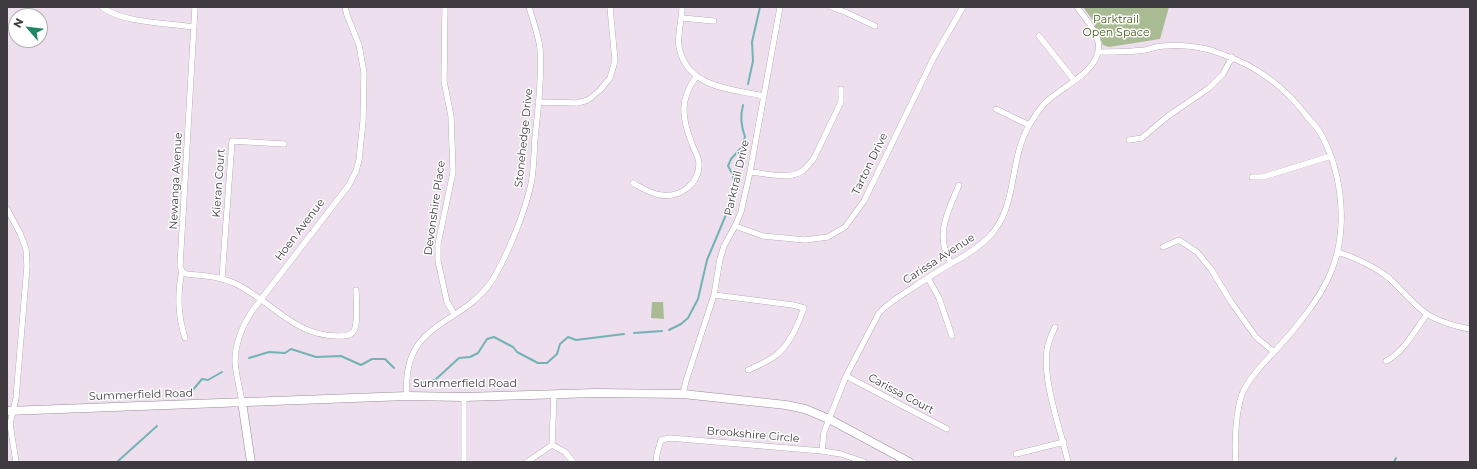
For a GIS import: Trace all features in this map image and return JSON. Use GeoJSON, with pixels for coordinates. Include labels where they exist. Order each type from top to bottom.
{"type":"FeatureCollection","features":[{"type":"Feature","properties":{"kind":"street"},"geometry":{"type":"LineString","coordinates":[[102,7],[109,12],[126,18],[194,27]]}},
{"type":"Feature","properties":{"kind":"street","name":"Newanga Avenue"},"geometry":{"type":"LineString","coordinates":[[185,338],[180,323],[178,308],[179,285],[182,271],[180,266],[195,7]]}},
{"type":"Feature","properties":{"kind":"street","name":"Hoen Avenue"},"geometry":{"type":"LineString","coordinates":[[251,462],[235,363],[245,322],[349,185],[356,171],[359,160],[363,121],[364,73],[359,45],[345,7]]}},
{"type":"Feature","properties":{"kind":"street","name":"Devonshire Place"},"geometry":{"type":"LineString","coordinates":[[445,7],[444,81],[451,116],[453,172],[438,244],[438,261],[448,302],[454,314]]}},
{"type":"Feature","properties":{"kind":"street","name":"Stonehedge Drive"},"geometry":{"type":"LineString","coordinates":[[407,396],[406,379],[409,365],[420,341],[431,330],[472,303],[493,279],[513,238],[527,200],[531,182],[538,102],[540,46],[528,7]]}},
{"type":"Feature","properties":{"kind":"street"},"geometry":{"type":"LineString","coordinates":[[538,102],[577,103],[588,100],[604,86],[610,78],[615,61],[610,7]]}},
{"type":"Feature","properties":{"kind":"street"},"geometry":{"type":"LineString","coordinates":[[682,7],[679,47],[683,58],[696,77],[710,84],[764,96]]}},
{"type":"Feature","properties":{"kind":"street","name":"Parktrail Drive"},"geometry":{"type":"LineString","coordinates":[[683,394],[714,295],[720,259],[724,246],[741,212],[750,172],[780,7]]}},
{"type":"Feature","properties":{"kind":"street"},"geometry":{"type":"LineString","coordinates":[[831,7],[875,26]]}},
{"type":"Feature","properties":{"kind":"street","name":"Tarton Drive"},"geometry":{"type":"LineString","coordinates":[[735,226],[763,236],[805,240],[828,237],[845,227],[864,201],[934,57],[963,7]]}},
{"type":"Feature","properties":{"kind":"street"},"geometry":{"type":"LineString","coordinates":[[1077,7],[1093,29],[1098,41],[1098,52],[1145,50],[1162,46],[1207,49],[1232,57],[1262,73],[1298,103],[1322,135],[1331,156],[1340,196],[1341,223],[1338,252],[1331,273],[1314,302],[1274,352],[1257,370],[1242,395],[1236,429],[1236,462]]}},
{"type":"Feature","properties":{"kind":"street"},"geometry":{"type":"LineString","coordinates":[[682,18],[714,21]]}},
{"type":"Feature","properties":{"kind":"street"},"geometry":{"type":"LineString","coordinates":[[1039,36],[1074,80]]}},
{"type":"Feature","properties":{"kind":"street","name":"Carissa Avenue"},"geometry":{"type":"LineString","coordinates":[[822,451],[824,432],[846,376],[879,313],[886,306],[979,246],[992,234],[1008,206],[1022,143],[1029,125],[1044,104],[1088,70],[1098,52]]}},
{"type":"Feature","properties":{"kind":"street"},"geometry":{"type":"LineString","coordinates":[[1128,140],[1142,138],[1168,116],[1210,88],[1223,74],[1232,57]]}},
{"type":"Feature","properties":{"kind":"street"},"geometry":{"type":"LineString","coordinates":[[633,183],[650,192],[662,195],[683,191],[691,186],[697,178],[699,162],[686,129],[683,114],[684,100],[696,77]]}},
{"type":"Feature","properties":{"kind":"street"},"geometry":{"type":"LineString","coordinates":[[750,172],[794,175],[801,172],[809,165],[814,158],[841,102],[841,89]]}},
{"type":"Feature","properties":{"kind":"street"},"geometry":{"type":"LineString","coordinates":[[996,109],[1029,125]]}},
{"type":"Feature","properties":{"kind":"street","name":"Kieran Court"},"geometry":{"type":"LineString","coordinates":[[222,278],[232,141],[284,144]]}},
{"type":"Feature","properties":{"kind":"street"},"geometry":{"type":"LineString","coordinates":[[1252,177],[1263,177],[1331,156]]}},
{"type":"Feature","properties":{"kind":"street"},"geometry":{"type":"LineString","coordinates":[[951,263],[942,238],[944,225],[959,185]]}},
{"type":"Feature","properties":{"kind":"street"},"geometry":{"type":"LineString","coordinates":[[7,209],[20,233],[26,249],[27,266],[16,398],[10,411],[10,424],[16,462]]}},
{"type":"Feature","properties":{"kind":"street"},"geometry":{"type":"LineString","coordinates":[[1163,246],[1179,240],[1197,252],[1211,269],[1231,302],[1256,337],[1274,352]]}},
{"type":"Feature","properties":{"kind":"street"},"geometry":{"type":"LineString","coordinates":[[1338,252],[1355,258],[1389,278],[1427,314],[1453,325],[1470,329]]}},
{"type":"Feature","properties":{"kind":"street"},"geometry":{"type":"LineString","coordinates":[[182,271],[186,274],[222,278],[241,287],[261,300],[278,314],[308,331],[324,336],[344,336],[352,334],[356,327],[356,290]]}},
{"type":"Feature","properties":{"kind":"street"},"geometry":{"type":"LineString","coordinates":[[928,278],[939,298],[952,336]]}},
{"type":"Feature","properties":{"kind":"street"},"geometry":{"type":"LineString","coordinates":[[714,295],[793,305],[804,308],[800,320],[782,349],[775,356],[748,370]]}},
{"type":"Feature","properties":{"kind":"street"},"geometry":{"type":"LineString","coordinates":[[1386,361],[1394,357],[1400,351],[1427,314]]}},
{"type":"Feature","properties":{"kind":"street"},"geometry":{"type":"LineString","coordinates":[[1055,327],[1047,349],[1046,364],[1053,402],[1068,462]]}},
{"type":"Feature","properties":{"kind":"street","name":"Carissa Court"},"geometry":{"type":"LineString","coordinates":[[846,376],[947,429]]}},
{"type":"Feature","properties":{"kind":"street","name":"Summerfield Road"},"geometry":{"type":"LineString","coordinates":[[10,411],[407,396],[464,397],[596,393],[683,394],[786,405],[805,410],[829,419],[909,462]]}},
{"type":"Feature","properties":{"kind":"street"},"geometry":{"type":"LineString","coordinates":[[552,445],[554,394]]}},
{"type":"Feature","properties":{"kind":"street"},"geometry":{"type":"LineString","coordinates":[[464,397],[464,462]]}},
{"type":"Feature","properties":{"kind":"street","name":"Brookshire Circle"},"geometry":{"type":"LineString","coordinates":[[656,462],[661,440],[670,438],[822,451],[840,454],[864,462]]}},
{"type":"Feature","properties":{"kind":"street"},"geometry":{"type":"LineString","coordinates":[[1016,454],[1064,442]]}},
{"type":"Feature","properties":{"kind":"street"},"geometry":{"type":"LineString","coordinates":[[527,462],[552,445]]}},
{"type":"Feature","properties":{"kind":"street"},"geometry":{"type":"LineString","coordinates":[[552,445],[565,452],[573,462]]}},
{"type":"Feature","properties":{"kind":"green space","name":"Parktrail Open Space"},"geometry":{"type":"Polygon","coordinates":[[[1083,7],[1169,7],[1160,39],[1109,47],[1103,45],[1095,27],[1095,23],[1083,7]]]}},
{"type":"Feature","properties":{"kind":"green space"},"geometry":{"type":"Polygon","coordinates":[[[652,302],[663,302],[664,319],[651,318],[652,302]]]}},
{"type":"Feature","properties":{"kind":"waterway"},"geometry":{"type":"LineString","coordinates":[[748,84],[753,61],[752,42],[760,7]]}},
{"type":"Feature","properties":{"kind":"waterway"},"geometry":{"type":"LineString","coordinates":[[669,330],[681,324],[688,318],[698,299],[707,260],[733,198],[733,175],[728,166],[731,159],[741,148],[745,137],[741,121],[743,105]]}},
{"type":"Feature","properties":{"kind":"waterway"},"geometry":{"type":"LineString","coordinates":[[634,333],[662,331]]}},
{"type":"Feature","properties":{"kind":"waterway"},"geometry":{"type":"LineString","coordinates":[[421,383],[435,380],[459,358],[470,357],[478,353],[487,339],[494,337],[513,347],[517,352],[538,363],[547,363],[557,354],[560,344],[568,337],[576,340],[624,334]]}},
{"type":"Feature","properties":{"kind":"waterway"},"geometry":{"type":"LineString","coordinates":[[249,358],[269,352],[285,353],[291,349],[316,357],[341,356],[361,365],[372,359],[385,359],[394,368]]}},
{"type":"Feature","properties":{"kind":"waterway"},"geometry":{"type":"LineString","coordinates":[[192,391],[202,379],[208,380],[222,372]]}},
{"type":"Feature","properties":{"kind":"waterway"},"geometry":{"type":"LineString","coordinates":[[117,462],[157,426]]}},
{"type":"Feature","properties":{"kind":"waterway"},"geometry":{"type":"LineString","coordinates":[[1394,462],[1396,458]]}}]}
